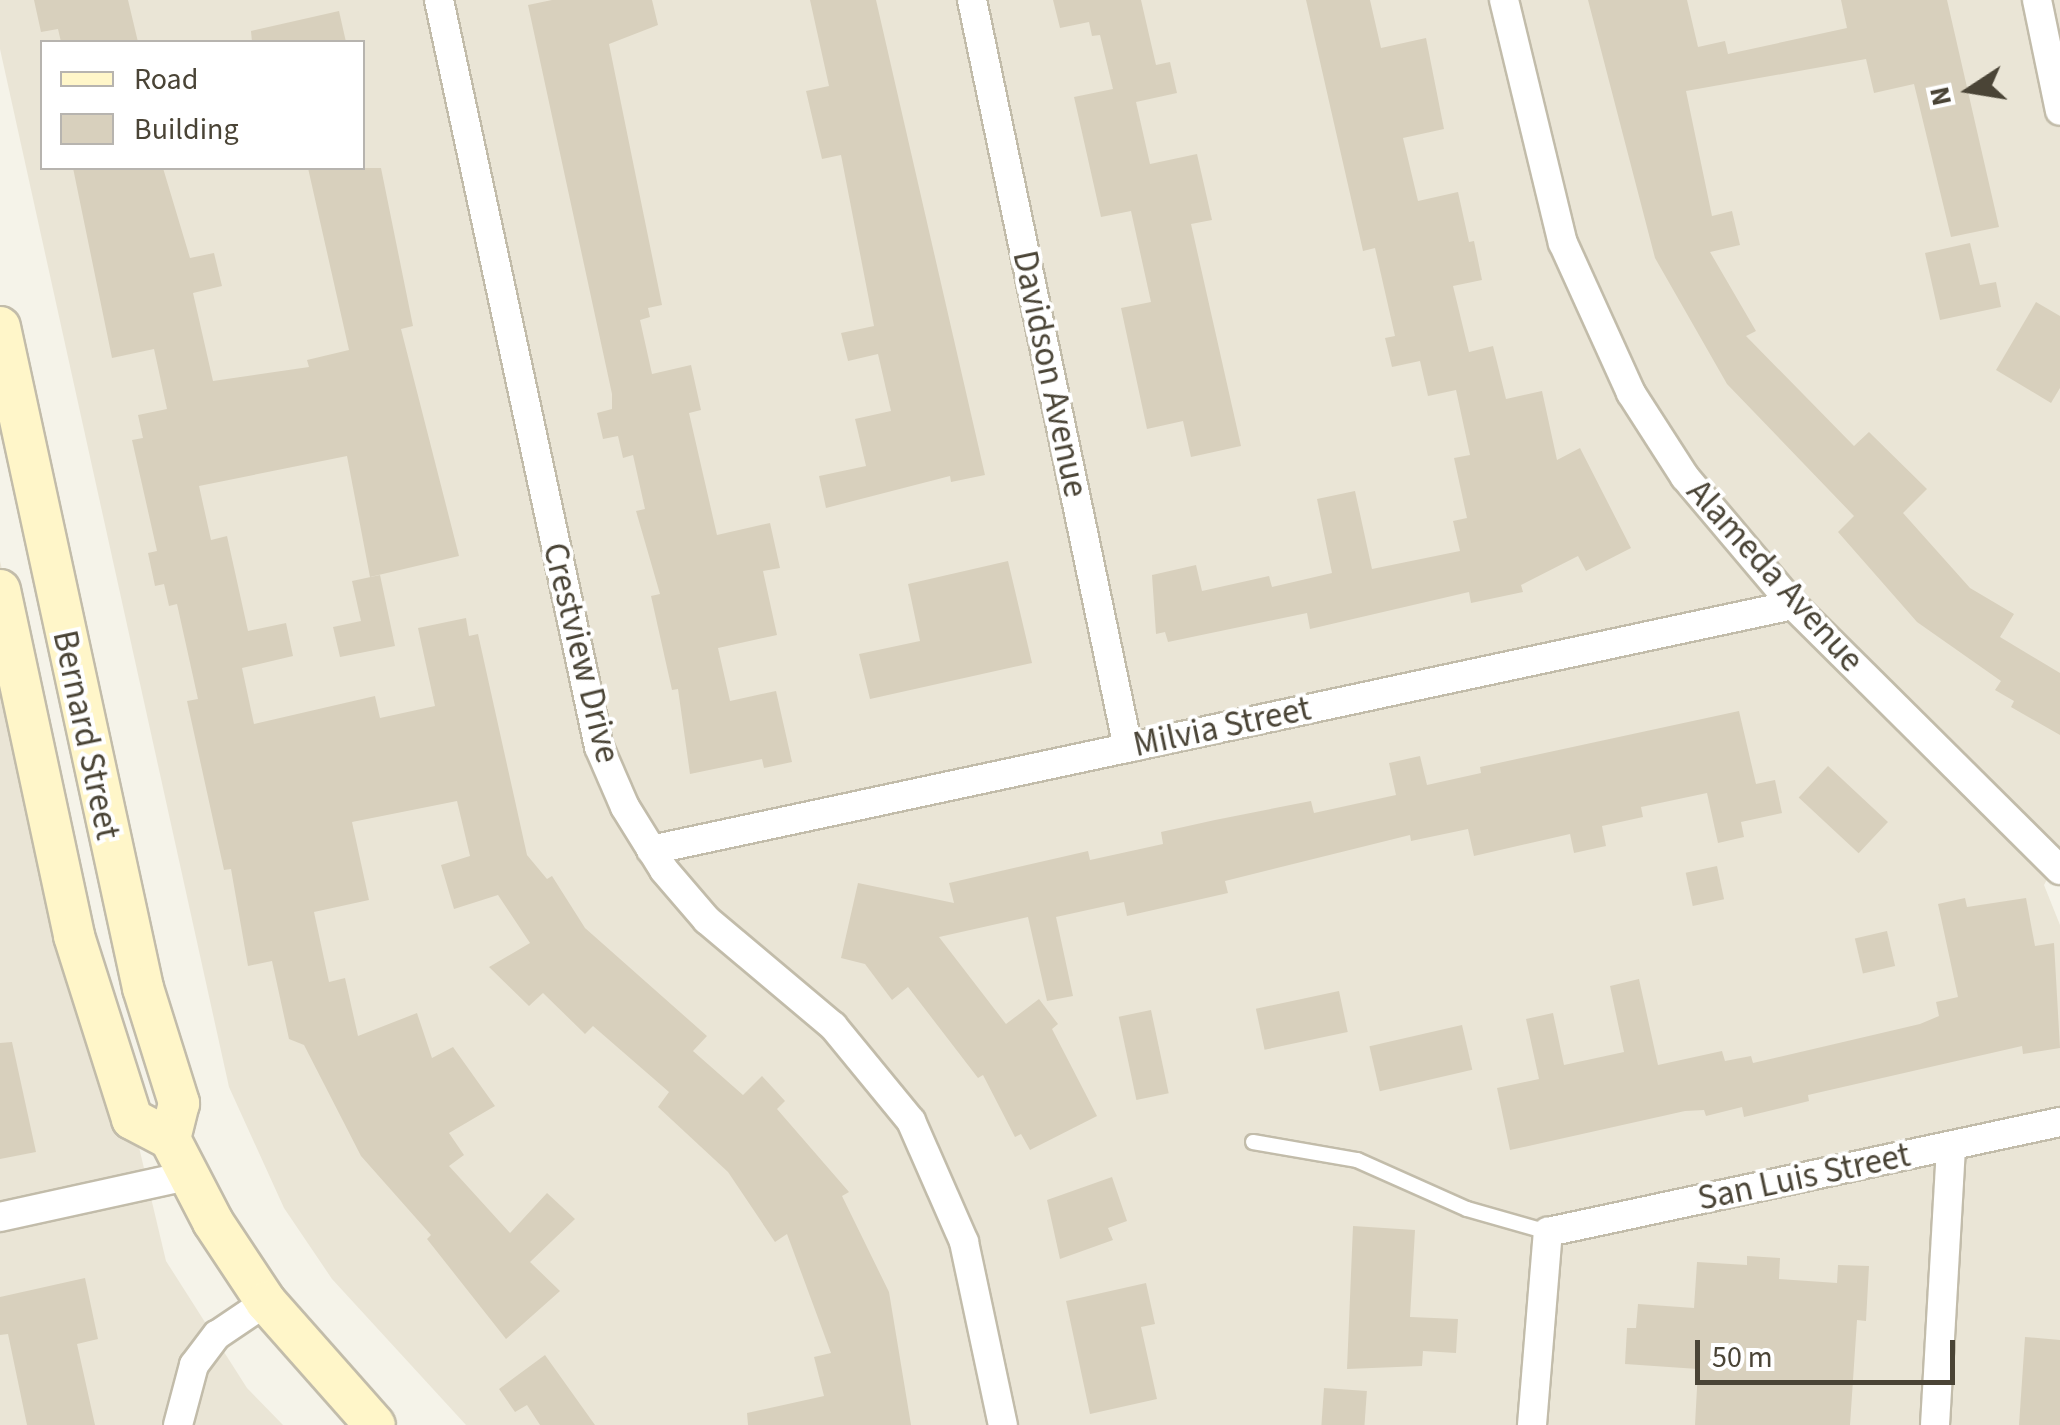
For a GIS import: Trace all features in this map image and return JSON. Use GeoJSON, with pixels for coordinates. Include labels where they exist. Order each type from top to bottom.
{"type":"FeatureCollection","features":[{"type":"Feature","properties":{"kind":"street","name":"Crestview Drive"},"geometry":{"type":"LineString","coordinates":[[439,0],[582,686],[599,747],[651,850],[707,920],[833,1026],[910,1121],[938,1172],[964,1242],[1003,1425]]}},
{"type":"Feature","properties":{"kind":"street","name":"Davidson Avenue"},"geometry":{"type":"LineString","coordinates":[[972,0],[1128,748]]}},
{"type":"Feature","properties":{"kind":"street","name":"Alameda Avenue"},"geometry":{"type":"LineString","coordinates":[[1504,0],[1535,148],[1594,320],[1684,477],[1793,605],[2060,870]]}},
{"type":"Feature","properties":{"kind":"street"},"geometry":{"type":"LineString","coordinates":[[2037,0],[2060,111]]}},
{"type":"Feature","properties":{"kind":"street","name":"Bernard Street"},"geometry":{"type":"LineString","coordinates":[[0,327],[142,988],[179,1103],[170,1138],[187,1176],[266,1302],[374,1425]]}},
{"type":"Feature","properties":{"kind":"street","name":"Bernard Street"},"geometry":{"type":"LineString","coordinates":[[0,590],[97,1024],[132,1119],[170,1138]]}},
{"type":"Feature","properties":{"kind":"street","name":"Milvia Street"},"geometry":{"type":"LineString","coordinates":[[651,850],[1793,605]]}},
{"type":"Feature","properties":{"kind":"street","name":"San Luis Street"},"geometry":{"type":"LineString","coordinates":[[1548,1232],[2060,1122]]}},
{"type":"Feature","properties":{"kind":"street"},"geometry":{"type":"LineString","coordinates":[[1936,1425],[1951,1146]]}},
{"type":"Feature","properties":{"kind":"street"},"geometry":{"type":"LineString","coordinates":[[0,1217],[187,1176]]}},
{"type":"Feature","properties":{"kind":"street"},"geometry":{"type":"LineString","coordinates":[[1532,1425],[1548,1232]]}},
{"type":"Feature","properties":{"kind":"street"},"geometry":{"type":"LineString","coordinates":[[178,1425],[194,1365],[217,1336],[266,1302]]}},
{"type":"Feature","properties":{"kind":"lane"},"geometry":{"type":"LineString","coordinates":[[1253,1142],[1356,1160],[1468,1209],[1548,1232]]}},
{"type":"Feature","properties":{"kind":"shaded area"},"geometry":{"type":"Polygon","coordinates":[[[0,0],[2060,0],[2060,855],[2044,885],[2060,925],[2060,1425],[466,1425],[332,1279],[284,1208],[229,1087],[0,49],[0,0]]]}},
{"type":"Feature","properties":{"kind":"shaded area"},"geometry":{"type":"Polygon","coordinates":[[[0,561],[166,1261],[247,1388],[283,1425],[0,1425],[0,561]]]}},
{"type":"Feature","properties":{"kind":"building"},"geometry":{"type":"Polygon","coordinates":[[[34,0],[128,0],[138,40],[61,40],[58,29],[41,32],[34,0]]]}},
{"type":"Feature","properties":{"kind":"building"},"geometry":{"type":"Polygon","coordinates":[[[552,0],[652,0],[658,25],[609,44],[662,305],[648,308],[650,317],[640,320],[652,374],[691,365],[701,410],[689,413],[717,535],[770,523],[780,568],[763,571],[777,635],[718,648],[730,701],[776,691],[792,762],[764,768],[762,759],[690,774],[678,689],[672,690],[651,596],[660,594],[636,511],[645,509],[633,455],[623,458],[618,436],[603,439],[597,413],[612,409],[612,394],[528,5],[552,0]]]}},
{"type":"Feature","properties":{"kind":"building"},"geometry":{"type":"Polygon","coordinates":[[[810,0],[876,0],[985,475],[951,482],[950,476],[826,508],[819,476],[866,466],[855,419],[891,411],[878,354],[848,361],[841,333],[874,326],[841,155],[822,159],[806,91],[829,86],[810,0]]]}},
{"type":"Feature","properties":{"kind":"building"},"geometry":{"type":"Polygon","coordinates":[[[1053,0],[1141,0],[1156,65],[1170,62],[1177,93],[1136,102],[1150,164],[1197,154],[1212,220],[1191,224],[1241,446],[1191,457],[1183,421],[1147,429],[1121,308],[1151,302],[1131,211],[1101,217],[1074,97],[1113,89],[1100,35],[1092,36],[1089,22],[1060,28],[1053,0]]]}},
{"type":"Feature","properties":{"kind":"building"},"geometry":{"type":"Polygon","coordinates":[[[1306,0],[1370,0],[1381,48],[1426,38],[1444,129],[1403,138],[1418,201],[1458,192],[1469,242],[1474,241],[1482,280],[1453,286],[1469,352],[1493,346],[1506,399],[1542,391],[1557,460],[1580,448],[1631,548],[1586,571],[1578,556],[1521,585],[1523,592],[1471,603],[1469,592],[1310,629],[1307,613],[1168,642],[1165,632],[1156,634],[1152,575],[1196,565],[1202,591],[1269,576],[1272,587],[1332,573],[1317,499],[1355,491],[1372,569],[1460,551],[1453,521],[1467,518],[1454,458],[1470,455],[1456,390],[1428,396],[1420,361],[1392,367],[1385,338],[1395,336],[1375,248],[1363,251],[1306,0]]]}},
{"type":"Feature","properties":{"kind":"building"},"geometry":{"type":"Polygon","coordinates":[[[1588,0],[1687,0],[1698,47],[1725,41],[1728,54],[1847,28],[1841,0],[1947,0],[1999,227],[1951,237],[1914,84],[1874,93],[1866,59],[1686,91],[1712,216],[1732,211],[1740,245],[1710,252],[1756,331],[1746,336],[1854,446],[1869,432],[1927,489],[1903,513],[1970,588],[2014,614],[2000,637],[2060,673],[2060,735],[2011,707],[2014,701],[1995,690],[2001,681],[1917,622],[1838,532],[1854,516],[1727,384],[1655,258],[1588,0]]]}},
{"type":"Feature","properties":{"kind":"building"},"geometry":{"type":"Polygon","coordinates":[[[339,11],[346,40],[252,40],[251,31],[339,11]]]}},
{"type":"Feature","properties":{"kind":"building"},"geometry":{"type":"Polygon","coordinates":[[[381,168],[413,326],[401,329],[459,556],[370,577],[347,456],[199,486],[211,540],[227,536],[248,631],[286,623],[293,656],[242,668],[254,724],[375,696],[380,718],[435,706],[418,628],[466,618],[469,636],[478,634],[527,855],[547,879],[552,876],[585,928],[707,1036],[693,1051],[743,1095],[762,1076],[785,1101],[777,1109],[849,1192],[842,1196],[889,1292],[911,1425],[748,1425],[747,1413],[824,1396],[814,1357],[831,1353],[787,1234],[775,1242],[728,1172],[658,1107],[669,1092],[593,1026],[585,1034],[543,993],[529,1006],[489,967],[530,943],[498,895],[454,909],[441,865],[470,856],[457,801],[352,822],[369,900],[314,912],[329,982],[345,978],[358,1036],[417,1013],[432,1058],[453,1047],[495,1106],[449,1133],[464,1155],[449,1166],[510,1233],[547,1193],[575,1219],[530,1262],[560,1291],[506,1339],[427,1239],[431,1235],[361,1156],[304,1045],[289,1039],[272,961],[248,966],[231,869],[224,870],[187,701],[198,699],[177,604],[169,606],[164,584],[155,586],[148,553],[157,551],[132,440],[143,438],[138,415],[167,409],[154,349],[112,358],[73,170],[164,170],[190,258],[214,253],[222,286],[193,293],[213,381],[309,367],[307,360],[349,350],[308,170],[381,168]]]}},
{"type":"Feature","properties":{"kind":"building"},"geometry":{"type":"Polygon","coordinates":[[[1970,243],[1980,285],[1996,282],[2001,307],[1940,320],[1925,253],[1970,243]]]}},
{"type":"Feature","properties":{"kind":"building"},"geometry":{"type":"Polygon","coordinates":[[[2036,302],[2060,316],[2060,388],[2051,403],[1996,370],[2036,302]]]}},
{"type":"Feature","properties":{"kind":"building"},"geometry":{"type":"Polygon","coordinates":[[[1008,561],[1032,663],[870,699],[859,654],[920,641],[908,584],[1008,561]]]}},
{"type":"Feature","properties":{"kind":"building"},"geometry":{"type":"Polygon","coordinates":[[[380,575],[395,646],[340,657],[333,627],[361,621],[352,581],[380,575]]]}},
{"type":"Feature","properties":{"kind":"building"},"geometry":{"type":"Polygon","coordinates":[[[1739,711],[1756,784],[1775,780],[1782,813],[1741,822],[1744,837],[1718,843],[1707,793],[1641,807],[1643,817],[1602,826],[1606,846],[1574,853],[1570,834],[1474,856],[1468,829],[1411,841],[1410,835],[1225,881],[1228,893],[1127,916],[1124,902],[1056,917],[1073,996],[1047,1001],[1028,917],[939,937],[1006,1024],[1039,999],[1058,1024],[1052,1029],[1097,1116],[1030,1150],[1021,1134],[1015,1137],[983,1075],[978,1078],[908,987],[892,1000],[865,964],[841,958],[858,883],[954,903],[949,883],[1088,851],[1090,860],[1163,844],[1161,832],[1311,801],[1314,813],[1396,795],[1389,763],[1420,756],[1427,785],[1481,773],[1480,767],[1739,711]]]}},
{"type":"Feature","properties":{"kind":"building"},"geometry":{"type":"Polygon","coordinates":[[[1828,766],[1888,822],[1859,853],[1799,797],[1828,766]]]}},
{"type":"Feature","properties":{"kind":"building"},"geometry":{"type":"Polygon","coordinates":[[[1717,866],[1724,899],[1693,906],[1686,873],[1717,866]]]}},
{"type":"Feature","properties":{"kind":"building"},"geometry":{"type":"Polygon","coordinates":[[[1965,898],[1967,907],[2026,898],[2035,946],[2054,943],[2060,1048],[2023,1054],[2022,1046],[1808,1095],[1809,1101],[1744,1117],[1742,1107],[1706,1116],[1704,1110],[1685,1111],[1510,1150],[1497,1088],[1539,1079],[1526,1019],[1553,1013],[1564,1065],[1624,1052],[1610,986],[1639,979],[1658,1065],[1722,1051],[1725,1061],[1751,1056],[1753,1063],[1920,1024],[1939,1016],[1936,1002],[1958,997],[1938,904],[1965,898]]]}},
{"type":"Feature","properties":{"kind":"building"},"geometry":{"type":"Polygon","coordinates":[[[1887,931],[1895,966],[1863,974],[1855,938],[1887,931]]]}},
{"type":"Feature","properties":{"kind":"building"},"geometry":{"type":"Polygon","coordinates":[[[1339,991],[1348,1032],[1265,1050],[1256,1009],[1339,991]]]}},
{"type":"Feature","properties":{"kind":"building"},"geometry":{"type":"Polygon","coordinates":[[[1151,1010],[1169,1093],[1136,1100],[1119,1017],[1151,1010]]]}},
{"type":"Feature","properties":{"kind":"building"},"geometry":{"type":"Polygon","coordinates":[[[1462,1025],[1472,1070],[1380,1091],[1369,1046],[1462,1025]]]}},
{"type":"Feature","properties":{"kind":"building"},"geometry":{"type":"Polygon","coordinates":[[[12,1042],[36,1152],[0,1159],[0,1043],[12,1042]]]}},
{"type":"Feature","properties":{"kind":"building"},"geometry":{"type":"Polygon","coordinates":[[[1112,1177],[1127,1221],[1108,1228],[1113,1240],[1060,1259],[1047,1200],[1112,1177]]]}},
{"type":"Feature","properties":{"kind":"building"},"geometry":{"type":"Polygon","coordinates":[[[1353,1226],[1415,1230],[1410,1317],[1458,1319],[1456,1353],[1423,1351],[1422,1366],[1347,1369],[1353,1226]]]}},
{"type":"Feature","properties":{"kind":"building"},"geometry":{"type":"Polygon","coordinates":[[[1747,1256],[1780,1258],[1779,1279],[1837,1283],[1838,1265],[1869,1266],[1866,1321],[1857,1320],[1850,1425],[1695,1425],[1698,1369],[1625,1364],[1627,1328],[1636,1328],[1638,1304],[1694,1308],[1697,1262],[1747,1265],[1747,1256]]]}},
{"type":"Feature","properties":{"kind":"building"},"geometry":{"type":"Polygon","coordinates":[[[85,1278],[98,1339],[77,1344],[95,1425],[27,1425],[8,1334],[0,1335],[0,1297],[85,1278]]]}},
{"type":"Feature","properties":{"kind":"building"},"geometry":{"type":"Polygon","coordinates":[[[1146,1283],[1155,1324],[1141,1327],[1157,1399],[1090,1414],[1066,1301],[1146,1283]]]}},
{"type":"Feature","properties":{"kind":"building"},"geometry":{"type":"Polygon","coordinates":[[[2025,1337],[2060,1340],[2060,1425],[2019,1425],[2025,1337]]]}},
{"type":"Feature","properties":{"kind":"building"},"geometry":{"type":"Polygon","coordinates":[[[545,1355],[595,1425],[540,1425],[527,1405],[515,1412],[499,1389],[545,1355]]]}},
{"type":"Feature","properties":{"kind":"building"},"geometry":{"type":"Polygon","coordinates":[[[1324,1388],[1367,1391],[1365,1425],[1321,1425],[1324,1388]]]}}]}
